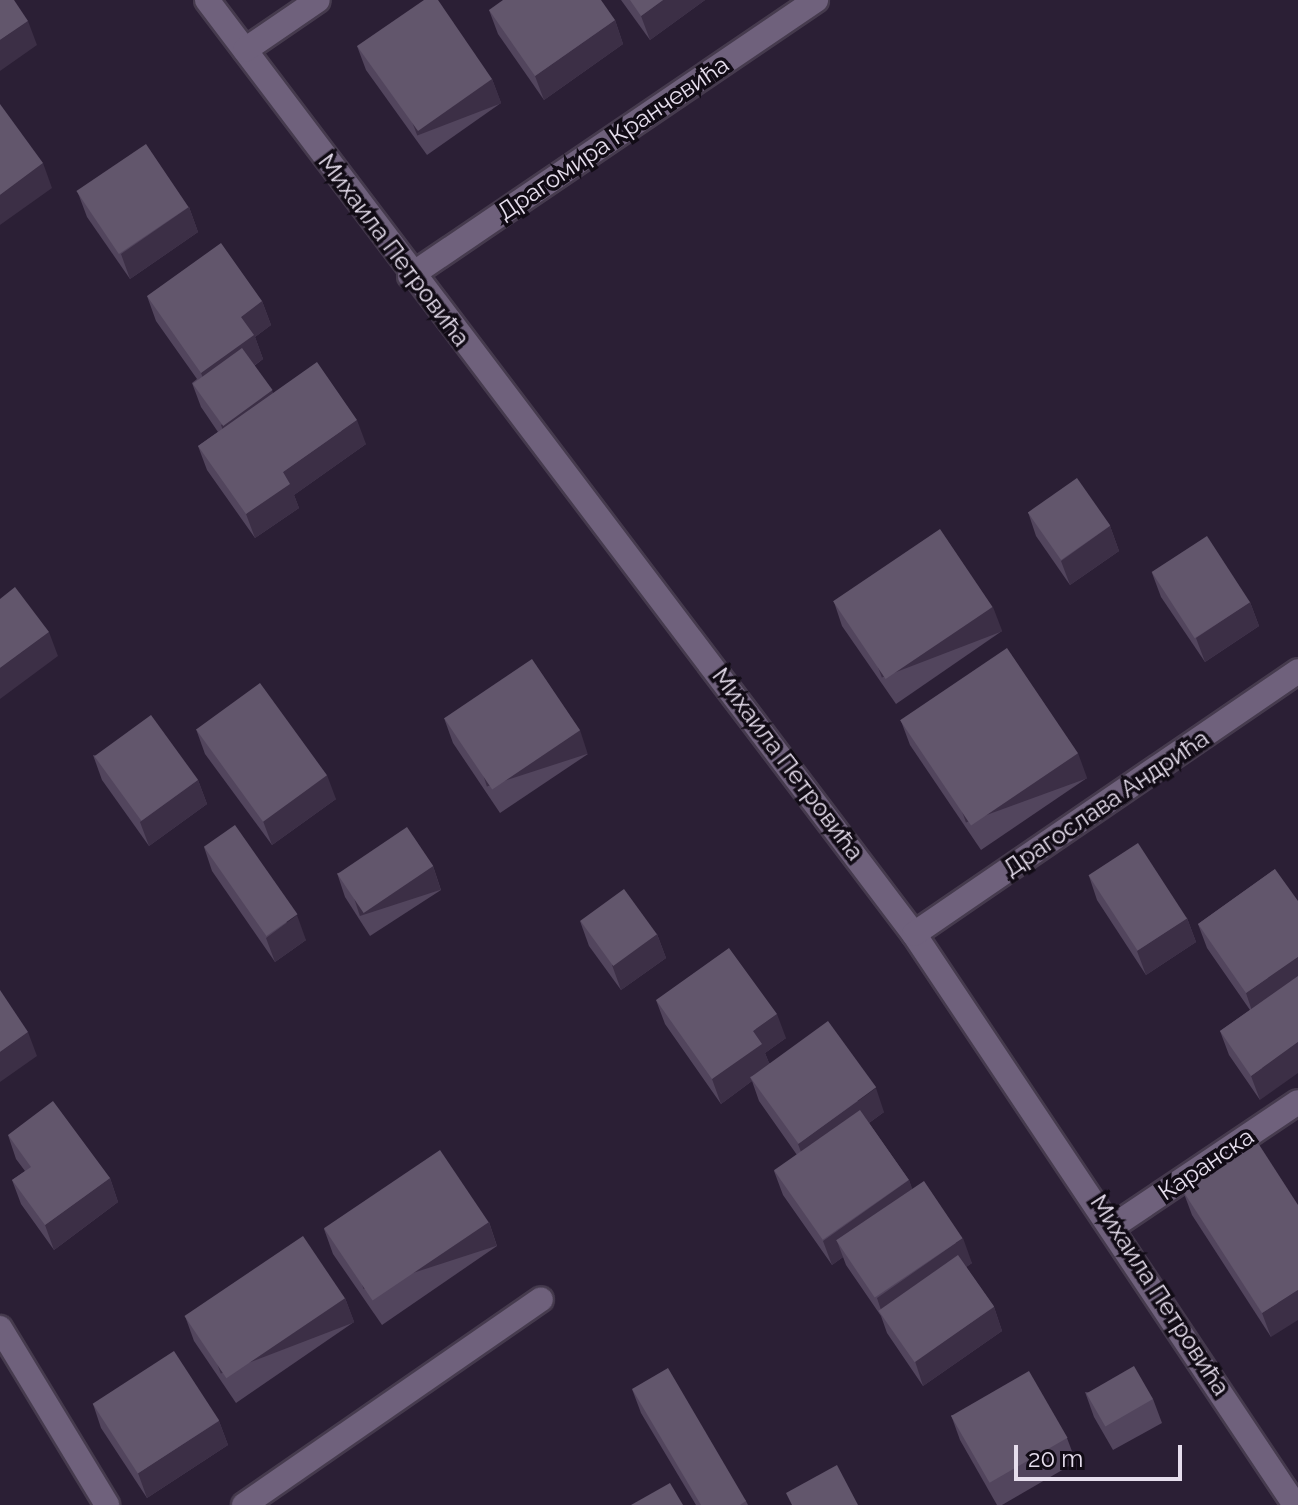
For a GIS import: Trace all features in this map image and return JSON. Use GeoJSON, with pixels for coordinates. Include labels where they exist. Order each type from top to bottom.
{"type":"FeatureCollection","features":[{"type":"Feature","properties":{"kind":"street","name":"Михаила Петровића"},"geometry":{"type":"LineString","coordinates":[[207,0],[410,276],[664,597],[914,934],[1115,1225],[1295,1505]]}},
{"type":"Feature","properties":{"kind":"street"},"geometry":{"type":"LineString","coordinates":[[245,50],[318,0]]}},
{"type":"Feature","properties":{"kind":"street","name":"Драгомира Кранчевића"},"geometry":{"type":"LineString","coordinates":[[410,276],[816,0]]}},
{"type":"Feature","properties":{"kind":"street","name":"Драгослава Андрића"},"geometry":{"type":"LineString","coordinates":[[914,934],[1298,671]]}},
{"type":"Feature","properties":{"kind":"street","name":"Каранска"},"geometry":{"type":"LineString","coordinates":[[1115,1225],[1298,1102]]}},
{"type":"Feature","properties":{"kind":"street"},"geometry":{"type":"LineString","coordinates":[[244,1505],[541,1299]]}},
{"type":"Feature","properties":{"kind":"street"},"geometry":{"type":"LineString","coordinates":[[0,1328],[107,1505]]}},
{"type":"Feature","properties":{"kind":"building"},"geometry":{"type":"Polygon","coordinates":[[[0,0],[14,0],[28,21],[0,40],[0,0]]]}},
{"type":"Feature","properties":{"kind":"building"},"geometry":{"type":"Polygon","coordinates":[[[424,0],[438,0],[492,79],[418,131],[357,46],[424,0]]]}},
{"type":"Feature","properties":{"kind":"building"},"geometry":{"type":"Polygon","coordinates":[[[503,0],[601,0],[615,20],[535,76],[489,10],[503,0]]]}},
{"type":"Feature","properties":{"kind":"building"},"geometry":{"type":"Polygon","coordinates":[[[630,0],[663,0],[641,16],[630,0]]]}},
{"type":"Feature","properties":{"kind":"building"},"geometry":{"type":"Polygon","coordinates":[[[0,104],[43,163],[0,195],[0,104]]]}},
{"type":"Feature","properties":{"kind":"building"},"geometry":{"type":"Polygon","coordinates":[[[146,144],[188,207],[119,254],[76,191],[146,144]]]}},
{"type":"Feature","properties":{"kind":"building"},"geometry":{"type":"Polygon","coordinates":[[[221,243],[262,301],[241,317],[254,335],[201,373],[147,296],[221,243]]]}},
{"type":"Feature","properties":{"kind":"building"},"geometry":{"type":"Polygon","coordinates":[[[242,348],[273,390],[223,426],[193,384],[242,348]]]}},
{"type":"Feature","properties":{"kind":"building"},"geometry":{"type":"Polygon","coordinates":[[[317,362],[357,420],[283,472],[290,484],[246,514],[198,446],[317,362]]]}},
{"type":"Feature","properties":{"kind":"building"},"geometry":{"type":"Polygon","coordinates":[[[1077,478],[1110,526],[1061,560],[1028,512],[1077,478]]]}},
{"type":"Feature","properties":{"kind":"building"},"geometry":{"type":"Polygon","coordinates":[[[940,529],[993,607],[886,679],[833,601],[940,529]]]}},
{"type":"Feature","properties":{"kind":"building"},"geometry":{"type":"Polygon","coordinates":[[[1207,536],[1250,602],[1195,638],[1152,572],[1207,536]]]}},
{"type":"Feature","properties":{"kind":"building"},"geometry":{"type":"Polygon","coordinates":[[[15,587],[49,632],[0,668],[0,599],[15,587]]]}},
{"type":"Feature","properties":{"kind":"building"},"geometry":{"type":"Polygon","coordinates":[[[1007,648],[1078,753],[971,825],[900,720],[1007,648]]]}},
{"type":"Feature","properties":{"kind":"building"},"geometry":{"type":"Polygon","coordinates":[[[532,659],[580,730],[492,790],[444,718],[532,659]]]}},
{"type":"Feature","properties":{"kind":"building"},"geometry":{"type":"Polygon","coordinates":[[[260,683],[327,775],[263,822],[196,729],[260,683]]]}},
{"type":"Feature","properties":{"kind":"building"},"geometry":{"type":"Polygon","coordinates":[[[151,715],[198,780],[141,821],[94,756],[151,715]]]}},
{"type":"Feature","properties":{"kind":"building"},"geometry":{"type":"Polygon","coordinates":[[[235,825],[298,914],[266,936],[204,847],[235,825]]]}},
{"type":"Feature","properties":{"kind":"building"},"geometry":{"type":"Polygon","coordinates":[[[407,827],[433,866],[364,913],[337,874],[407,827]]]}},
{"type":"Feature","properties":{"kind":"building"},"geometry":{"type":"Polygon","coordinates":[[[1138,843],[1187,918],[1138,951],[1089,875],[1138,843]]]}},
{"type":"Feature","properties":{"kind":"building"},"geometry":{"type":"Polygon","coordinates":[[[1275,869],[1298,901],[1298,957],[1246,993],[1198,924],[1275,869]]]}},
{"type":"Feature","properties":{"kind":"building"},"geometry":{"type":"Polygon","coordinates":[[[624,889],[657,934],[613,966],[580,921],[624,889]]]}},
{"type":"Feature","properties":{"kind":"building"},"geometry":{"type":"Polygon","coordinates":[[[729,948],[777,1014],[753,1031],[762,1044],[712,1079],[656,1000],[729,948]]]}},
{"type":"Feature","properties":{"kind":"building"},"geometry":{"type":"Polygon","coordinates":[[[1298,976],[1298,1042],[1251,1076],[1220,1031],[1298,976]]]}},
{"type":"Feature","properties":{"kind":"building"},"geometry":{"type":"Polygon","coordinates":[[[0,990],[28,1032],[0,1052],[0,990]]]}},
{"type":"Feature","properties":{"kind":"building"},"geometry":{"type":"Polygon","coordinates":[[[828,1021],[876,1087],[799,1144],[750,1077],[828,1021]]]}},
{"type":"Feature","properties":{"kind":"building"},"geometry":{"type":"Polygon","coordinates":[[[53,1101],[110,1178],[45,1225],[12,1180],[31,1167],[8,1135],[53,1101]]]}},
{"type":"Feature","properties":{"kind":"building"},"geometry":{"type":"Polygon","coordinates":[[[860,1110],[909,1180],[823,1240],[774,1170],[860,1110]]]}},
{"type":"Feature","properties":{"kind":"building"},"geometry":{"type":"Polygon","coordinates":[[[1258,1143],[1298,1205],[1298,1290],[1262,1313],[1183,1191],[1258,1143]]]}},
{"type":"Feature","properties":{"kind":"building"},"geometry":{"type":"Polygon","coordinates":[[[440,1150],[489,1222],[373,1300],[324,1228],[440,1150]]]}},
{"type":"Feature","properties":{"kind":"building"},"geometry":{"type":"Polygon","coordinates":[[[924,1181],[963,1238],[875,1297],[836,1240],[924,1181]]]}},
{"type":"Feature","properties":{"kind":"building"},"geometry":{"type":"Polygon","coordinates":[[[303,1236],[345,1298],[226,1378],[184,1316],[303,1236]]]}},
{"type":"Feature","properties":{"kind":"building"},"geometry":{"type":"Polygon","coordinates":[[[958,1255],[994,1307],[915,1362],[879,1311],[958,1255]]]}},
{"type":"Feature","properties":{"kind":"building"},"geometry":{"type":"Polygon","coordinates":[[[174,1351],[219,1421],[138,1473],[93,1404],[174,1351]]]}},
{"type":"Feature","properties":{"kind":"building"},"geometry":{"type":"Polygon","coordinates":[[[1134,1366],[1153,1399],[1105,1426],[1086,1394],[1134,1366]]]}},
{"type":"Feature","properties":{"kind":"building"},"geometry":{"type":"Polygon","coordinates":[[[668,1368],[746,1501],[740,1505],[701,1505],[632,1389],[668,1368]]]}},
{"type":"Feature","properties":{"kind":"building"},"geometry":{"type":"Polygon","coordinates":[[[1029,1371],[1068,1438],[990,1483],[951,1416],[1029,1371]]]}},
{"type":"Feature","properties":{"kind":"building"},"geometry":{"type":"Polygon","coordinates":[[[837,1465],[858,1505],[792,1505],[786,1493],[837,1465]]]}},
{"type":"Feature","properties":{"kind":"building"},"geometry":{"type":"Polygon","coordinates":[[[670,1483],[683,1505],[631,1505],[670,1483]]]}}]}
